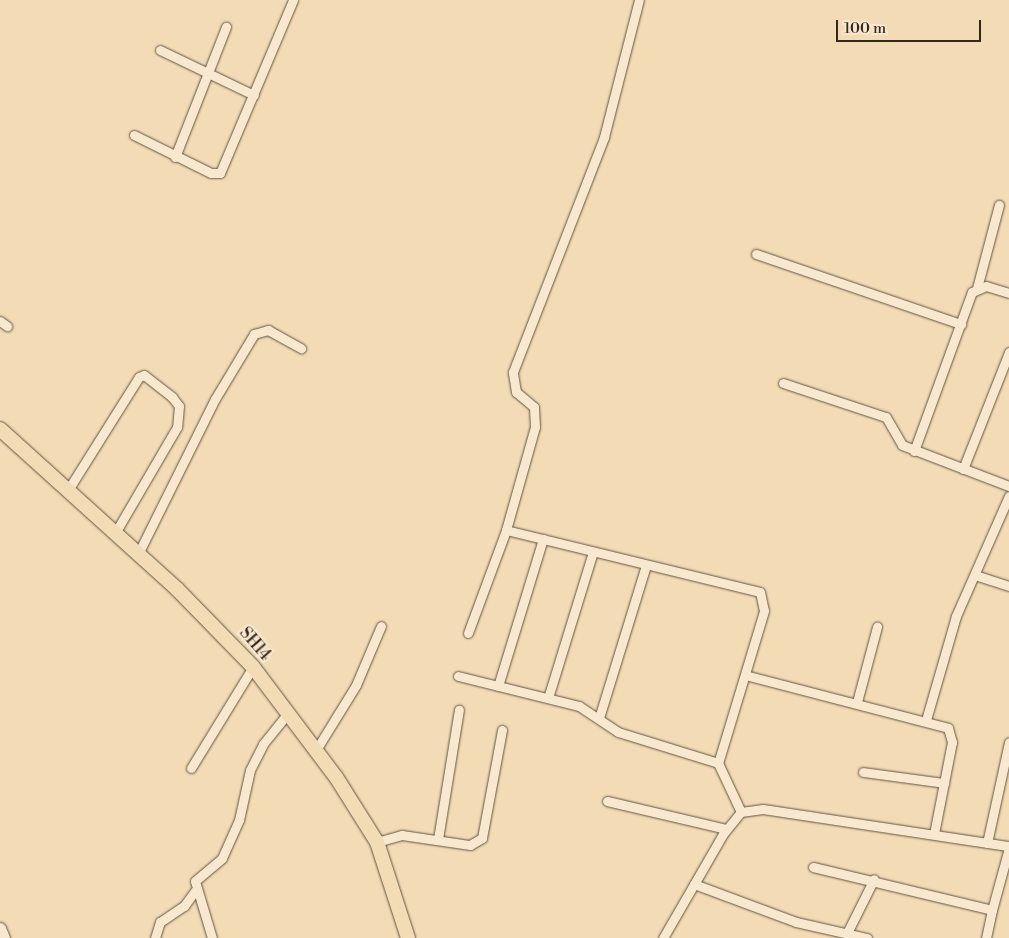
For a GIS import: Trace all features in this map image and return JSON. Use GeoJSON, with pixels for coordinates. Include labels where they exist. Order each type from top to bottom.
{"type":"FeatureCollection","features":[{"type":"Feature","properties":{"kind":"main road","name":"SH14"},"geometry":{"type":"LineString","coordinates":[[0,429],[138,554],[253,667],[316,750],[378,842],[408,938]]}},
{"type":"Feature","properties":{"kind":"street"},"geometry":{"type":"LineString","coordinates":[[134,135],[210,173],[220,173],[293,0]]}},
{"type":"Feature","properties":{"kind":"street"},"geometry":{"type":"LineString","coordinates":[[468,633],[506,530],[537,415],[534,407],[516,392],[513,372],[604,137],[639,0]]}},
{"type":"Feature","properties":{"kind":"street"},"geometry":{"type":"LineString","coordinates":[[175,157],[210,74],[226,27]]}},
{"type":"Feature","properties":{"kind":"street"},"geometry":{"type":"LineString","coordinates":[[160,50],[254,95]]}},
{"type":"Feature","properties":{"kind":"street"},"geometry":{"type":"LineString","coordinates":[[914,451],[961,324],[977,288],[999,206]]}},
{"type":"Feature","properties":{"kind":"street"},"geometry":{"type":"LineString","coordinates":[[756,254],[961,324]]}},
{"type":"Feature","properties":{"kind":"street"},"geometry":{"type":"LineString","coordinates":[[977,288],[1009,293]]}},
{"type":"Feature","properties":{"kind":"street"},"geometry":{"type":"LineString","coordinates":[[138,554],[215,399],[254,334],[268,330],[301,348]]}},
{"type":"Feature","properties":{"kind":"street"},"geometry":{"type":"LineString","coordinates":[[963,469],[1009,352]]}},
{"type":"Feature","properties":{"kind":"street"},"geometry":{"type":"LineString","coordinates":[[68,490],[139,376],[144,375],[172,396],[179,406],[177,426],[115,534]]}},
{"type":"Feature","properties":{"kind":"street"},"geometry":{"type":"LineString","coordinates":[[783,383],[891,420],[897,441],[914,451],[1009,486]]}},
{"type":"Feature","properties":{"kind":"street"},"geometry":{"type":"LineString","coordinates":[[926,720],[948,639],[1009,496]]}},
{"type":"Feature","properties":{"kind":"street"},"geometry":{"type":"LineString","coordinates":[[506,530],[760,592],[764,610],[718,763],[741,812]]}},
{"type":"Feature","properties":{"kind":"street"},"geometry":{"type":"LineString","coordinates":[[498,686],[543,539]]}},
{"type":"Feature","properties":{"kind":"street"},"geometry":{"type":"LineString","coordinates":[[548,698],[593,552]]}},
{"type":"Feature","properties":{"kind":"street"},"geometry":{"type":"LineString","coordinates":[[599,718],[646,565]]}},
{"type":"Feature","properties":{"kind":"street"},"geometry":{"type":"LineString","coordinates":[[975,575],[1009,586]]}},
{"type":"Feature","properties":{"kind":"street"},"geometry":{"type":"LineString","coordinates":[[316,750],[356,685],[381,626]]}},
{"type":"Feature","properties":{"kind":"street"},"geometry":{"type":"LineString","coordinates":[[857,702],[877,627]]}},
{"type":"Feature","properties":{"kind":"street"},"geometry":{"type":"LineString","coordinates":[[191,768],[253,667]]}},
{"type":"Feature","properties":{"kind":"street"},"geometry":{"type":"LineString","coordinates":[[745,675],[926,720],[952,734],[934,834]]}},
{"type":"Feature","properties":{"kind":"street"},"geometry":{"type":"LineString","coordinates":[[458,676],[579,706],[618,732],[718,763]]}},
{"type":"Feature","properties":{"kind":"street"},"geometry":{"type":"LineString","coordinates":[[438,839],[459,710]]}},
{"type":"Feature","properties":{"kind":"street"},"geometry":{"type":"LineString","coordinates":[[155,938],[160,922],[184,906],[195,891],[198,874],[222,858],[239,820],[250,770],[263,744],[288,713]]}},
{"type":"Feature","properties":{"kind":"street"},"geometry":{"type":"LineString","coordinates":[[378,842],[402,835],[470,845],[482,838],[502,730]]}},
{"type":"Feature","properties":{"kind":"street"},"geometry":{"type":"LineString","coordinates":[[987,842],[1009,742]]}},
{"type":"Feature","properties":{"kind":"street"},"geometry":{"type":"LineString","coordinates":[[863,772],[944,783]]}},
{"type":"Feature","properties":{"kind":"street"},"geometry":{"type":"LineString","coordinates":[[607,801],[726,829]]}},
{"type":"Feature","properties":{"kind":"street"},"geometry":{"type":"LineString","coordinates":[[663,938],[726,829],[741,812],[764,809],[987,842],[1009,847],[986,938]]}},
{"type":"Feature","properties":{"kind":"street"},"geometry":{"type":"LineString","coordinates":[[813,867],[874,878],[992,910]]}},
{"type":"Feature","properties":{"kind":"street"},"geometry":{"type":"LineString","coordinates":[[847,934],[874,878]]}},
{"type":"Feature","properties":{"kind":"street"},"geometry":{"type":"LineString","coordinates":[[694,884],[796,922],[867,938]]}},
{"type":"Feature","properties":{"kind":"street"},"geometry":{"type":"LineString","coordinates":[[195,891],[212,938]]}},
{"type":"Feature","properties":{"kind":"street"},"geometry":{"type":"LineString","coordinates":[[0,928],[4,938]]}}]}
